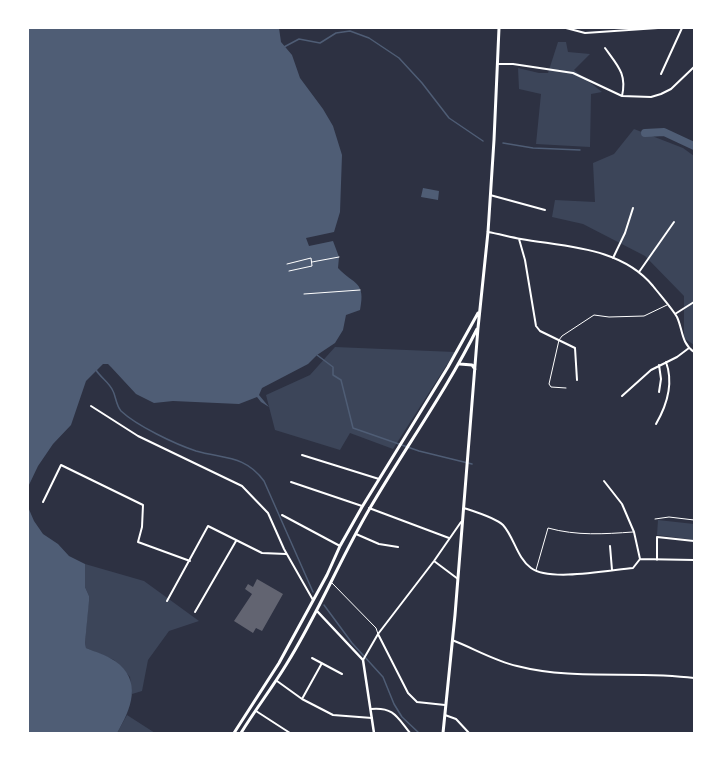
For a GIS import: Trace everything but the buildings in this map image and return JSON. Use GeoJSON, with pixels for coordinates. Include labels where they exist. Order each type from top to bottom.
{"type":"FeatureCollection","features":[{"type":"Feature","properties":{"kind":"main road"},"geometry":{"type":"LineString","coordinates":[[443,733],[476,371],[479,311],[488,232],[498,64],[498,28]]}},
{"type":"Feature","properties":{"kind":"main road"},"geometry":{"type":"LineString","coordinates":[[234,733],[279,663],[314,601],[340,546],[362,507],[479,311]]}},
{"type":"Feature","properties":{"kind":"main road"},"geometry":{"type":"LineString","coordinates":[[241,733],[255,710],[286,666],[327,593],[369,508],[410,439],[460,364],[478,328]]}},
{"type":"Feature","properties":{"kind":"main road"},"geometry":{"type":"LineString","coordinates":[[460,364],[472,365],[476,371]]}},
{"type":"Feature","properties":{"kind":"street"},"geometry":{"type":"LineString","coordinates":[[566,28],[585,33],[658,28]]}},
{"type":"Feature","properties":{"kind":"street"},"geometry":{"type":"LineString","coordinates":[[608,32],[609,28]]}},
{"type":"Feature","properties":{"kind":"street"},"geometry":{"type":"LineString","coordinates":[[661,74],[682,28]]}},
{"type":"Feature","properties":{"kind":"street"},"geometry":{"type":"LineString","coordinates":[[605,48],[622,71],[625,85],[622,96]]}},
{"type":"Feature","properties":{"kind":"street"},"geometry":{"type":"LineString","coordinates":[[498,64],[513,64],[573,73],[622,96],[651,97],[671,89],[694,67]]}},
{"type":"Feature","properties":{"kind":"street"},"geometry":{"type":"LineString","coordinates":[[490,195],[545,210]]}},
{"type":"Feature","properties":{"kind":"street"},"geometry":{"type":"LineString","coordinates":[[614,258],[633,208]]}},
{"type":"Feature","properties":{"kind":"street"},"geometry":{"type":"LineString","coordinates":[[639,272],[674,222]]}},
{"type":"Feature","properties":{"kind":"street"},"geometry":{"type":"LineString","coordinates":[[488,232],[519,239],[578,248],[614,258],[625,263],[639,272],[652,285],[675,315],[684,341],[694,352]]}},
{"type":"Feature","properties":{"kind":"street"},"geometry":{"type":"LineString","coordinates":[[519,239],[525,260],[536,326],[540,331],[572,346],[577,350],[577,380]]}},
{"type":"Feature","properties":{"kind":"street"},"geometry":{"type":"LineString","coordinates":[[675,315],[694,302]]}},
{"type":"Feature","properties":{"kind":"street"},"geometry":{"type":"LineString","coordinates":[[622,396],[659,365],[683,354],[689,348]]}},
{"type":"Feature","properties":{"kind":"street"},"geometry":{"type":"LineString","coordinates":[[656,424],[662,413],[670,387],[666,362]]}},
{"type":"Feature","properties":{"kind":"street"},"geometry":{"type":"LineString","coordinates":[[659,365],[661,379],[659,392]]}},
{"type":"Feature","properties":{"kind":"street"},"geometry":{"type":"LineString","coordinates":[[91,406],[138,436],[242,486],[268,514],[286,554],[314,601]]}},
{"type":"Feature","properties":{"kind":"street"},"geometry":{"type":"LineString","coordinates":[[302,455],[379,478]]}},
{"type":"Feature","properties":{"kind":"street"},"geometry":{"type":"LineString","coordinates":[[43,502],[61,465],[143,505],[142,527],[138,542],[190,561]]}},
{"type":"Feature","properties":{"kind":"street"},"geometry":{"type":"LineString","coordinates":[[463,508],[502,524],[519,553],[530,568],[536,571],[564,575],[635,567],[640,559],[634,532],[622,504],[604,481]]}},
{"type":"Feature","properties":{"kind":"street"},"geometry":{"type":"LineString","coordinates":[[291,482],[362,507]]}},
{"type":"Feature","properties":{"kind":"street"},"geometry":{"type":"LineString","coordinates":[[369,508],[449,538]]}},
{"type":"Feature","properties":{"kind":"street"},"geometry":{"type":"LineString","coordinates":[[282,515],[340,546]]}},
{"type":"Feature","properties":{"kind":"street"},"geometry":{"type":"LineString","coordinates":[[363,660],[378,634],[462,522]]}},
{"type":"Feature","properties":{"kind":"street"},"geometry":{"type":"LineString","coordinates":[[167,601],[208,526],[262,553],[286,554]]}},
{"type":"Feature","properties":{"kind":"street"},"geometry":{"type":"LineString","coordinates":[[355,534],[379,544],[398,547]]}},
{"type":"Feature","properties":{"kind":"street"},"geometry":{"type":"LineString","coordinates":[[657,560],[657,537],[694,541]]}},
{"type":"Feature","properties":{"kind":"street"},"geometry":{"type":"LineString","coordinates":[[195,612],[236,541]]}},
{"type":"Feature","properties":{"kind":"street"},"geometry":{"type":"LineString","coordinates":[[610,546],[612,570]]}},
{"type":"Feature","properties":{"kind":"street"},"geometry":{"type":"LineString","coordinates":[[640,559],[694,560]]}},
{"type":"Feature","properties":{"kind":"street"},"geometry":{"type":"LineString","coordinates":[[434,560],[458,579]]}},
{"type":"Feature","properties":{"kind":"street"},"geometry":{"type":"LineString","coordinates":[[318,609],[363,660],[374,733]]}},
{"type":"Feature","properties":{"kind":"street"},"geometry":{"type":"LineString","coordinates":[[378,634],[408,693],[417,702],[445,705]]}},
{"type":"Feature","properties":{"kind":"street"},"geometry":{"type":"LineString","coordinates":[[452,640],[517,666],[572,674],[670,675],[694,678]]}},
{"type":"Feature","properties":{"kind":"street"},"geometry":{"type":"LineString","coordinates":[[312,658],[342,674]]}},
{"type":"Feature","properties":{"kind":"street"},"geometry":{"type":"LineString","coordinates":[[302,699],[322,663]]}},
{"type":"Feature","properties":{"kind":"street"},"geometry":{"type":"LineString","coordinates":[[276,680],[302,699],[335,716],[372,718]]}},
{"type":"Feature","properties":{"kind":"street"},"geometry":{"type":"LineString","coordinates":[[371,709],[382,708],[392,711],[410,733]]}},
{"type":"Feature","properties":{"kind":"street"},"geometry":{"type":"LineString","coordinates":[[255,710],[290,733]]}},
{"type":"Feature","properties":{"kind":"street"},"geometry":{"type":"LineString","coordinates":[[445,715],[456,719],[469,733]]}},
{"type":"Feature","properties":{"kind":"lane"},"geometry":{"type":"LineString","coordinates":[[566,388],[550,386],[558,340],[594,315],[609,317],[644,316],[667,305]]}},
{"type":"Feature","properties":{"kind":"lane"},"geometry":{"type":"LineString","coordinates":[[655,519],[669,517],[694,520]]}},
{"type":"Feature","properties":{"kind":"lane"},"geometry":{"type":"LineString","coordinates":[[536,571],[548,528],[567,534],[596,535],[634,532]]}},
{"type":"Feature","properties":{"kind":"lane"},"geometry":{"type":"LineString","coordinates":[[332,583],[376,628],[378,634]]}},
{"type":"Feature","properties":{"kind":"path"},"geometry":{"type":"LineString","coordinates":[[312,262],[339,256]]}},
{"type":"Feature","properties":{"kind":"path"},"geometry":{"type":"LineString","coordinates":[[287,264],[311,258],[312,262]]}},
{"type":"Feature","properties":{"kind":"path"},"geometry":{"type":"LineString","coordinates":[[289,271],[312,266],[312,262]]}},
{"type":"Feature","properties":{"kind":"path"},"geometry":{"type":"LineString","coordinates":[[304,294],[360,290]]}},
{"type":"Feature","properties":{"kind":"shaded area"},"geometry":{"type":"Polygon","coordinates":[[[28,28],[279,28],[281,42],[292,55],[300,78],[323,109],[333,126],[342,155],[340,212],[334,232],[306,238],[309,246],[333,241],[339,257],[338,268],[360,288],[361,301],[360,310],[346,315],[343,330],[335,343],[317,355],[308,364],[262,388],[259,395],[269,407],[261,402],[257,397],[239,404],[173,401],[154,403],[136,394],[108,364],[103,364],[86,381],[71,425],[53,444],[38,466],[28,487],[28,28]]]}},
{"type":"Feature","properties":{"kind":"shaded area"},"geometry":{"type":"Polygon","coordinates":[[[558,42],[566,42],[568,52],[590,54],[574,70],[602,92],[591,94],[590,147],[536,144],[541,94],[519,89],[518,68],[539,73],[548,73],[558,42]]]}},
{"type":"Feature","properties":{"kind":"shaded area"},"geometry":{"type":"Polygon","coordinates":[[[634,129],[683,148],[694,156],[694,345],[684,338],[684,296],[645,256],[583,224],[552,217],[555,200],[595,202],[593,163],[614,154],[634,129]]]}},
{"type":"Feature","properties":{"kind":"shaded area"},"geometry":{"type":"Polygon","coordinates":[[[423,188],[439,191],[438,200],[421,197],[423,188]]]}},
{"type":"Feature","properties":{"kind":"shaded area"},"geometry":{"type":"Polygon","coordinates":[[[335,347],[455,352],[393,449],[350,433],[340,450],[275,430],[266,395],[310,375],[335,347]]]}},
{"type":"Feature","properties":{"kind":"shaded area"},"geometry":{"type":"Polygon","coordinates":[[[28,507],[34,521],[43,534],[58,544],[69,556],[85,564],[85,587],[89,596],[85,643],[86,648],[105,655],[115,661],[124,669],[132,686],[130,705],[117,733],[28,733],[28,507]]]}},
{"type":"Feature","properties":{"kind":"shaded area"},"geometry":{"type":"Polygon","coordinates":[[[658,520],[694,524],[694,540],[657,535],[658,520]]]}},
{"type":"Feature","properties":{"kind":"shaded area"},"geometry":{"type":"Polygon","coordinates":[[[85,564],[144,581],[199,621],[169,631],[148,660],[142,691],[132,694],[130,677],[114,660],[86,648],[85,643],[89,596],[85,587],[85,564]]]}},
{"type":"Feature","properties":{"kind":"shaded area"},"geometry":{"type":"Polygon","coordinates":[[[127,715],[155,733],[117,733],[127,715]]]}},
{"type":"Feature","properties":{"kind":"waterway"},"geometry":{"type":"LineString","coordinates":[[284,47],[299,39],[320,43],[336,33],[350,31],[369,38],[399,58],[422,83],[449,118],[483,141]]}},
{"type":"Feature","properties":{"kind":"waterway"},"geometry":{"type":"LineString","coordinates":[[645,133],[664,132],[694,146]]}},
{"type":"Feature","properties":{"kind":"waterway"},"geometry":{"type":"LineString","coordinates":[[503,143],[533,148],[580,150]]}},
{"type":"Feature","properties":{"kind":"waterway"},"geometry":{"type":"LineString","coordinates":[[317,355],[333,367],[333,375],[341,380],[353,428],[419,451],[472,464]]}},
{"type":"Feature","properties":{"kind":"waterway"},"geometry":{"type":"LineString","coordinates":[[96,370],[111,388],[121,411],[137,423],[178,444],[196,451],[242,462],[257,473],[264,481],[313,592]]}},
{"type":"Feature","properties":{"kind":"waterway"},"geometry":{"type":"LineString","coordinates":[[324,605],[352,643],[383,677],[394,704],[402,717],[419,733]]}}]}
